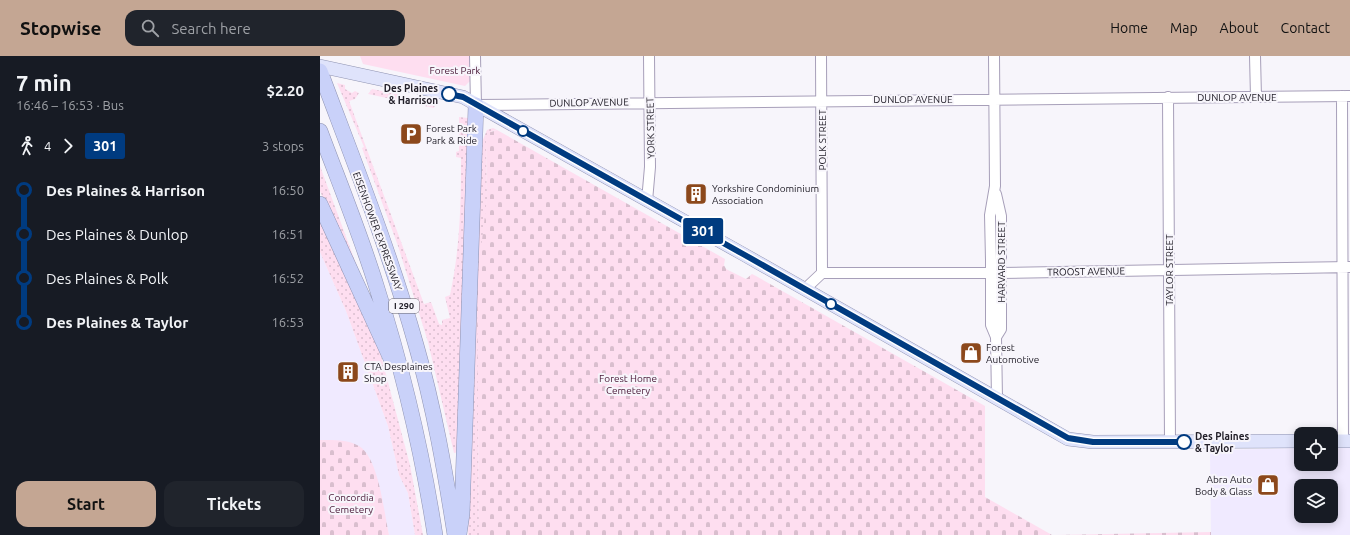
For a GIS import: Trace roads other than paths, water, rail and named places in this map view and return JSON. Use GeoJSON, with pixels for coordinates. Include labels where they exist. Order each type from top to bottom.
{"type":"FeatureCollection","features":[{"type":"Feature","properties":{"kind":"highway","name":"EISENHOWER EXPRESSWAY"},"geometry":{"type":"LineString","coordinates":[[326,70],[384,242],[417,346],[434,418],[455,535]]}},
{"type":"Feature","properties":{"kind":"highway"},"geometry":{"type":"LineString","coordinates":[[459,535],[462,514],[476,105]]}},
{"type":"Feature","properties":{"kind":"highway","name":"EISENHOWER EXPRESSWAY"},"geometry":{"type":"LineString","coordinates":[[320,131],[376,283],[406,386],[424,468],[435,535]]}},
{"type":"Feature","properties":{"kind":"highway"},"geometry":{"type":"LineString","coordinates":[[320,204],[362,294],[386,351],[406,386]]}},
{"type":"Feature","properties":{"kind":"main road"},"geometry":{"type":"LineString","coordinates":[[320,66],[326,70],[463,97],[1068,438],[1080,442],[1294,441]]}},
{"type":"Feature","properties":{"kind":"street"},"geometry":{"type":"LineString","coordinates":[[475,56],[476,105]]}},
{"type":"Feature","properties":{"kind":"street","name":"YORK STREET"},"geometry":{"type":"LineString","coordinates":[[647,201],[650,167],[649,56]]}},
{"type":"Feature","properties":{"kind":"street","name":"POLK STREET"},"geometry":{"type":"LineString","coordinates":[[821,56],[822,272]]}},
{"type":"Feature","properties":{"kind":"street","name":"HARVARD STREET"},"geometry":{"type":"LineString","coordinates":[[994,56],[995,186],[990,215],[1001,329],[996,337],[997,399]]}},
{"type":"Feature","properties":{"kind":"street"},"geometry":{"type":"LineString","coordinates":[[1255,56],[1256,97]]}},
{"type":"Feature","properties":{"kind":"street"},"geometry":{"type":"LineString","coordinates":[[1341,441],[1346,268],[1346,96]]}},
{"type":"Feature","properties":{"kind":"street","name":"DUNLOP AVENUE"},"geometry":{"type":"LineString","coordinates":[[476,105],[822,100],[1346,96]]}},
{"type":"Feature","properties":{"kind":"street","name":"TAYLOR STREET"},"geometry":{"type":"LineString","coordinates":[[1168,97],[1170,442]]}},
{"type":"Feature","properties":{"kind":"street","name":"TROOST AVENUE"},"geometry":{"type":"LineString","coordinates":[[822,272],[996,273],[1346,268]]}},
{"type":"Feature","properties":{"kind":"street"},"geometry":{"type":"LineString","coordinates":[[804,289],[822,272]]}},
{"type":"Feature","properties":{"kind":"place","name":"Des Plaines & Harrison"},"geometry":{"type":"Point","coordinates":[449,94]}},
{"type":"Feature","properties":{"kind":"place","name":"Forest Park Park & Ride"},"geometry":{"type":"Point","coordinates":[411,134]}},
{"type":"Feature","properties":{"kind":"place","name":"Yorkshire Condominium Association"},"geometry":{"type":"Point","coordinates":[696,194]}},
{"type":"Feature","properties":{"kind":"place","name":"Forest Automotive"},"geometry":{"type":"Point","coordinates":[971,353]}},
{"type":"Feature","properties":{"kind":"place","name":"CTA Desplaines Shop"},"geometry":{"type":"Point","coordinates":[348,372]}},
{"type":"Feature","properties":{"kind":"place","name":"Des Plaines & Taylor"},"geometry":{"type":"Point","coordinates":[1184,442]}},
{"type":"Feature","properties":{"kind":"place","name":"Abra Auto Body & Glass"},"geometry":{"type":"Point","coordinates":[1268,485]}},
{"type":"Feature","properties":{"kind":"park label","name":"Forest Park"},"geometry":{"type":"Point","coordinates":[455,70]}},
{"type":"Feature","properties":{"kind":"park label","name":"Forest Home Cemetery"},"geometry":{"type":"Point","coordinates":[628,384]}},
{"type":"Feature","properties":{"kind":"park label","name":"Concordia Cemetery"},"geometry":{"type":"Point","coordinates":[351,502]}}]}
